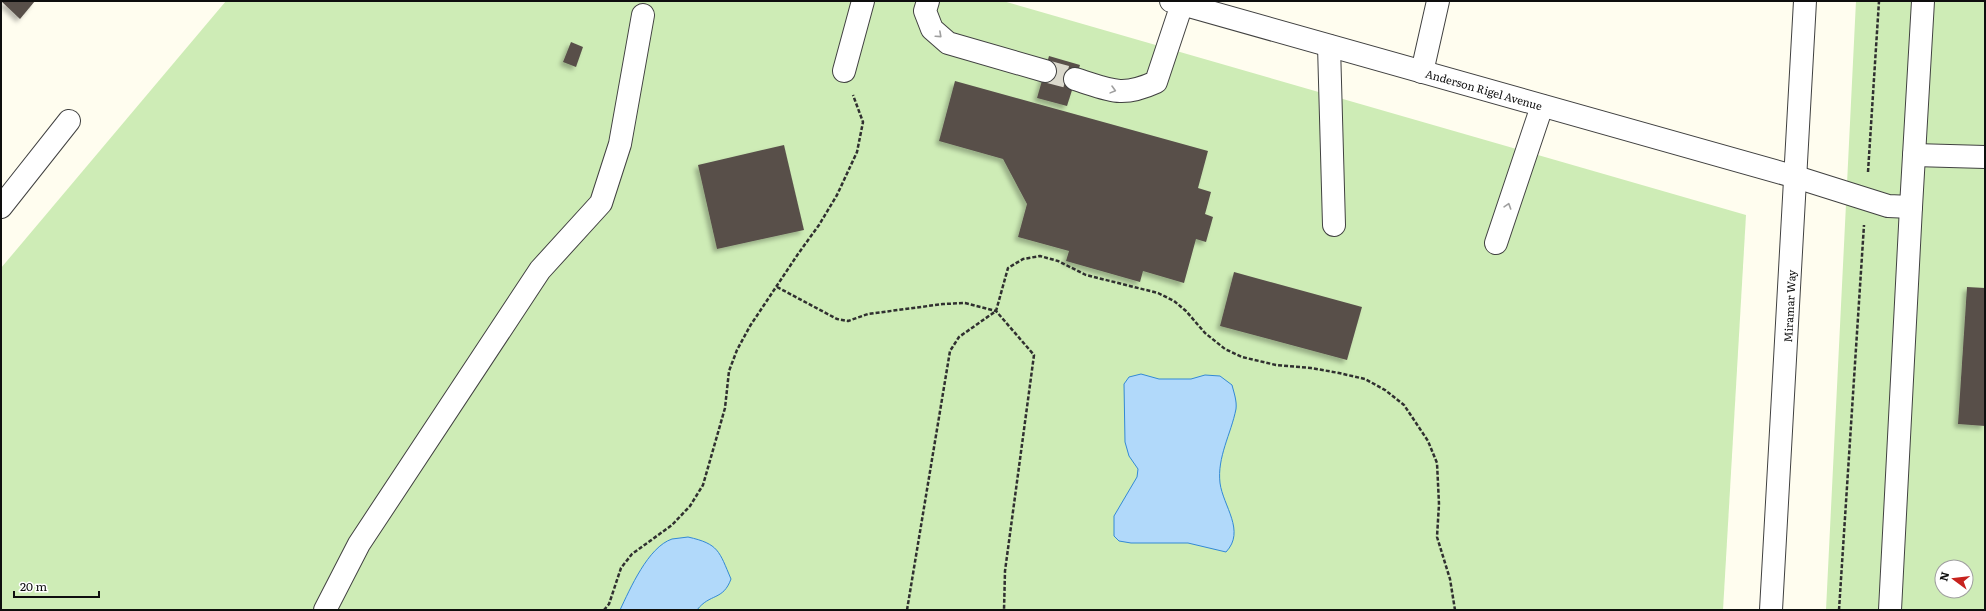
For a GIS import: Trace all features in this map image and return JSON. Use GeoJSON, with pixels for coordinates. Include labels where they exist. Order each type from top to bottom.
{"type":"FeatureCollection","features":[{"type":"Feature","properties":{"kind":"street"},"geometry":{"type":"LineString","coordinates":[[844,71],[863,1]]}},
{"type":"Feature","properties":{"kind":"street"},"geometry":{"type":"LineString","coordinates":[[928,1],[924,11],[932,29],[948,43],[1045,71]]}},
{"type":"Feature","properties":{"kind":"street"},"geometry":{"type":"LineString","coordinates":[[1422,72],[1438,1]]}},
{"type":"Feature","properties":{"kind":"street","name":"Miramar Way"},"geometry":{"type":"LineString","coordinates":[[1771,610],[1805,1]]}},
{"type":"Feature","properties":{"kind":"street"},"geometry":{"type":"LineString","coordinates":[[1890,610],[1910,207],[1923,1]]}},
{"type":"Feature","properties":{"kind":"street"},"geometry":{"type":"LineString","coordinates":[[1075,79],[1118,92],[1138,90],[1156,82],[1176,2]]}},
{"type":"Feature","properties":{"kind":"street","name":"Anderson Rigel Avenue"},"geometry":{"type":"LineString","coordinates":[[1176,2],[1796,177],[1888,206],[1910,207]]}},
{"type":"Feature","properties":{"kind":"street"},"geometry":{"type":"LineString","coordinates":[[325,610],[359,544],[540,270],[601,203],[620,144],[643,15]]}},
{"type":"Feature","properties":{"kind":"street"},"geometry":{"type":"LineString","coordinates":[[1329,46],[1334,225]]}},
{"type":"Feature","properties":{"kind":"street"},"geometry":{"type":"LineString","coordinates":[[1496,243],[1542,106]]}},
{"type":"Feature","properties":{"kind":"street"},"geometry":{"type":"LineString","coordinates":[[1,207],[69,121]]}},
{"type":"Feature","properties":{"kind":"street"},"geometry":{"type":"LineString","coordinates":[[1914,155],[1985,157]]}},
{"type":"Feature","properties":{"kind":"path"},"geometry":{"type":"LineString","coordinates":[[1839,610],[1879,1]]}},
{"type":"Feature","properties":{"kind":"path"},"geometry":{"type":"LineString","coordinates":[[604,610],[609,604],[622,568],[632,554],[672,525],[690,506],[703,485],[725,408],[729,371],[737,350],[750,326],[819,225],[837,195],[857,152],[863,122],[844,71]]}},
{"type":"Feature","properties":{"kind":"path"},"geometry":{"type":"LineString","coordinates":[[907,610],[950,351],[959,337],[996,311],[1008,268],[1023,259],[1040,256],[1058,261],[1086,276],[1158,293],[1186,311],[1205,333],[1225,349],[1242,357],[1276,365],[1310,368],[1365,379],[1385,390],[1404,405],[1428,441],[1437,463],[1439,504],[1437,536],[1450,579],[1455,610]]}},
{"type":"Feature","properties":{"kind":"path"},"geometry":{"type":"LineString","coordinates":[[777,287],[837,319],[848,321],[868,314],[943,304],[965,303],[996,311],[1034,355],[1005,571],[1004,610]]}},
{"type":"Feature","properties":{"kind":"green space"},"geometry":{"type":"Polygon","coordinates":[[[226,1],[1003,1],[1746,215],[1723,610],[1,610],[1,268],[226,1]]]}},
{"type":"Feature","properties":{"kind":"green space"},"geometry":{"type":"Polygon","coordinates":[[[1856,1],[1985,1],[1985,610],[1826,610],[1856,1]]]}},
{"type":"Feature","properties":{"kind":"water"},"geometry":{"type":"Polygon","coordinates":[[[1141,374],[1159,379],[1191,379],[1205,375],[1220,376],[1232,385],[1236,400],[1236,409],[1222,455],[1220,473],[1222,492],[1234,527],[1232,544],[1226,552],[1188,543],[1131,543],[1119,541],[1114,536],[1114,516],[1137,477],[1138,469],[1129,456],[1125,442],[1124,384],[1129,377],[1141,374]]]}},
{"type":"Feature","properties":{"kind":"water"},"geometry":{"type":"Polygon","coordinates":[[[688,537],[706,543],[717,550],[731,579],[724,591],[707,601],[697,610],[620,610],[641,570],[655,551],[663,543],[672,539],[688,537]]]}},
{"type":"Feature","properties":{"kind":"building"},"geometry":{"type":"Polygon","coordinates":[[[1,1],[35,1],[20,19],[1,1]]]}},
{"type":"Feature","properties":{"kind":"building"},"geometry":{"type":"Polygon","coordinates":[[[571,42],[583,47],[576,67],[563,62],[571,42]]]}},
{"type":"Feature","properties":{"kind":"building"},"geometry":{"type":"Polygon","coordinates":[[[1049,56],[1080,65],[1067,106],[1037,98],[1049,56]]]}},
{"type":"Feature","properties":{"kind":"building"},"geometry":{"type":"Polygon","coordinates":[[[955,81],[1208,151],[1198,188],[1211,192],[1205,214],[1213,217],[1206,242],[1196,239],[1184,283],[1143,271],[1140,282],[1066,261],[1069,251],[1018,237],[1027,204],[1003,159],[939,141],[955,81]]]}},
{"type":"Feature","properties":{"kind":"building"},"geometry":{"type":"Polygon","coordinates":[[[784,145],[804,230],[717,249],[698,165],[784,145]]]}},
{"type":"Feature","properties":{"kind":"building"},"geometry":{"type":"Polygon","coordinates":[[[1234,272],[1362,307],[1347,360],[1220,326],[1234,272]]]}},
{"type":"Feature","properties":{"kind":"building"},"geometry":{"type":"Polygon","coordinates":[[[1967,287],[1985,288],[1985,426],[1958,424],[1967,287]]]}},
{"type":"Feature","properties":{"kind":"tunnel"},"geometry":{"type":"LineString","coordinates":[[1045,71],[1075,79]]}}]}
